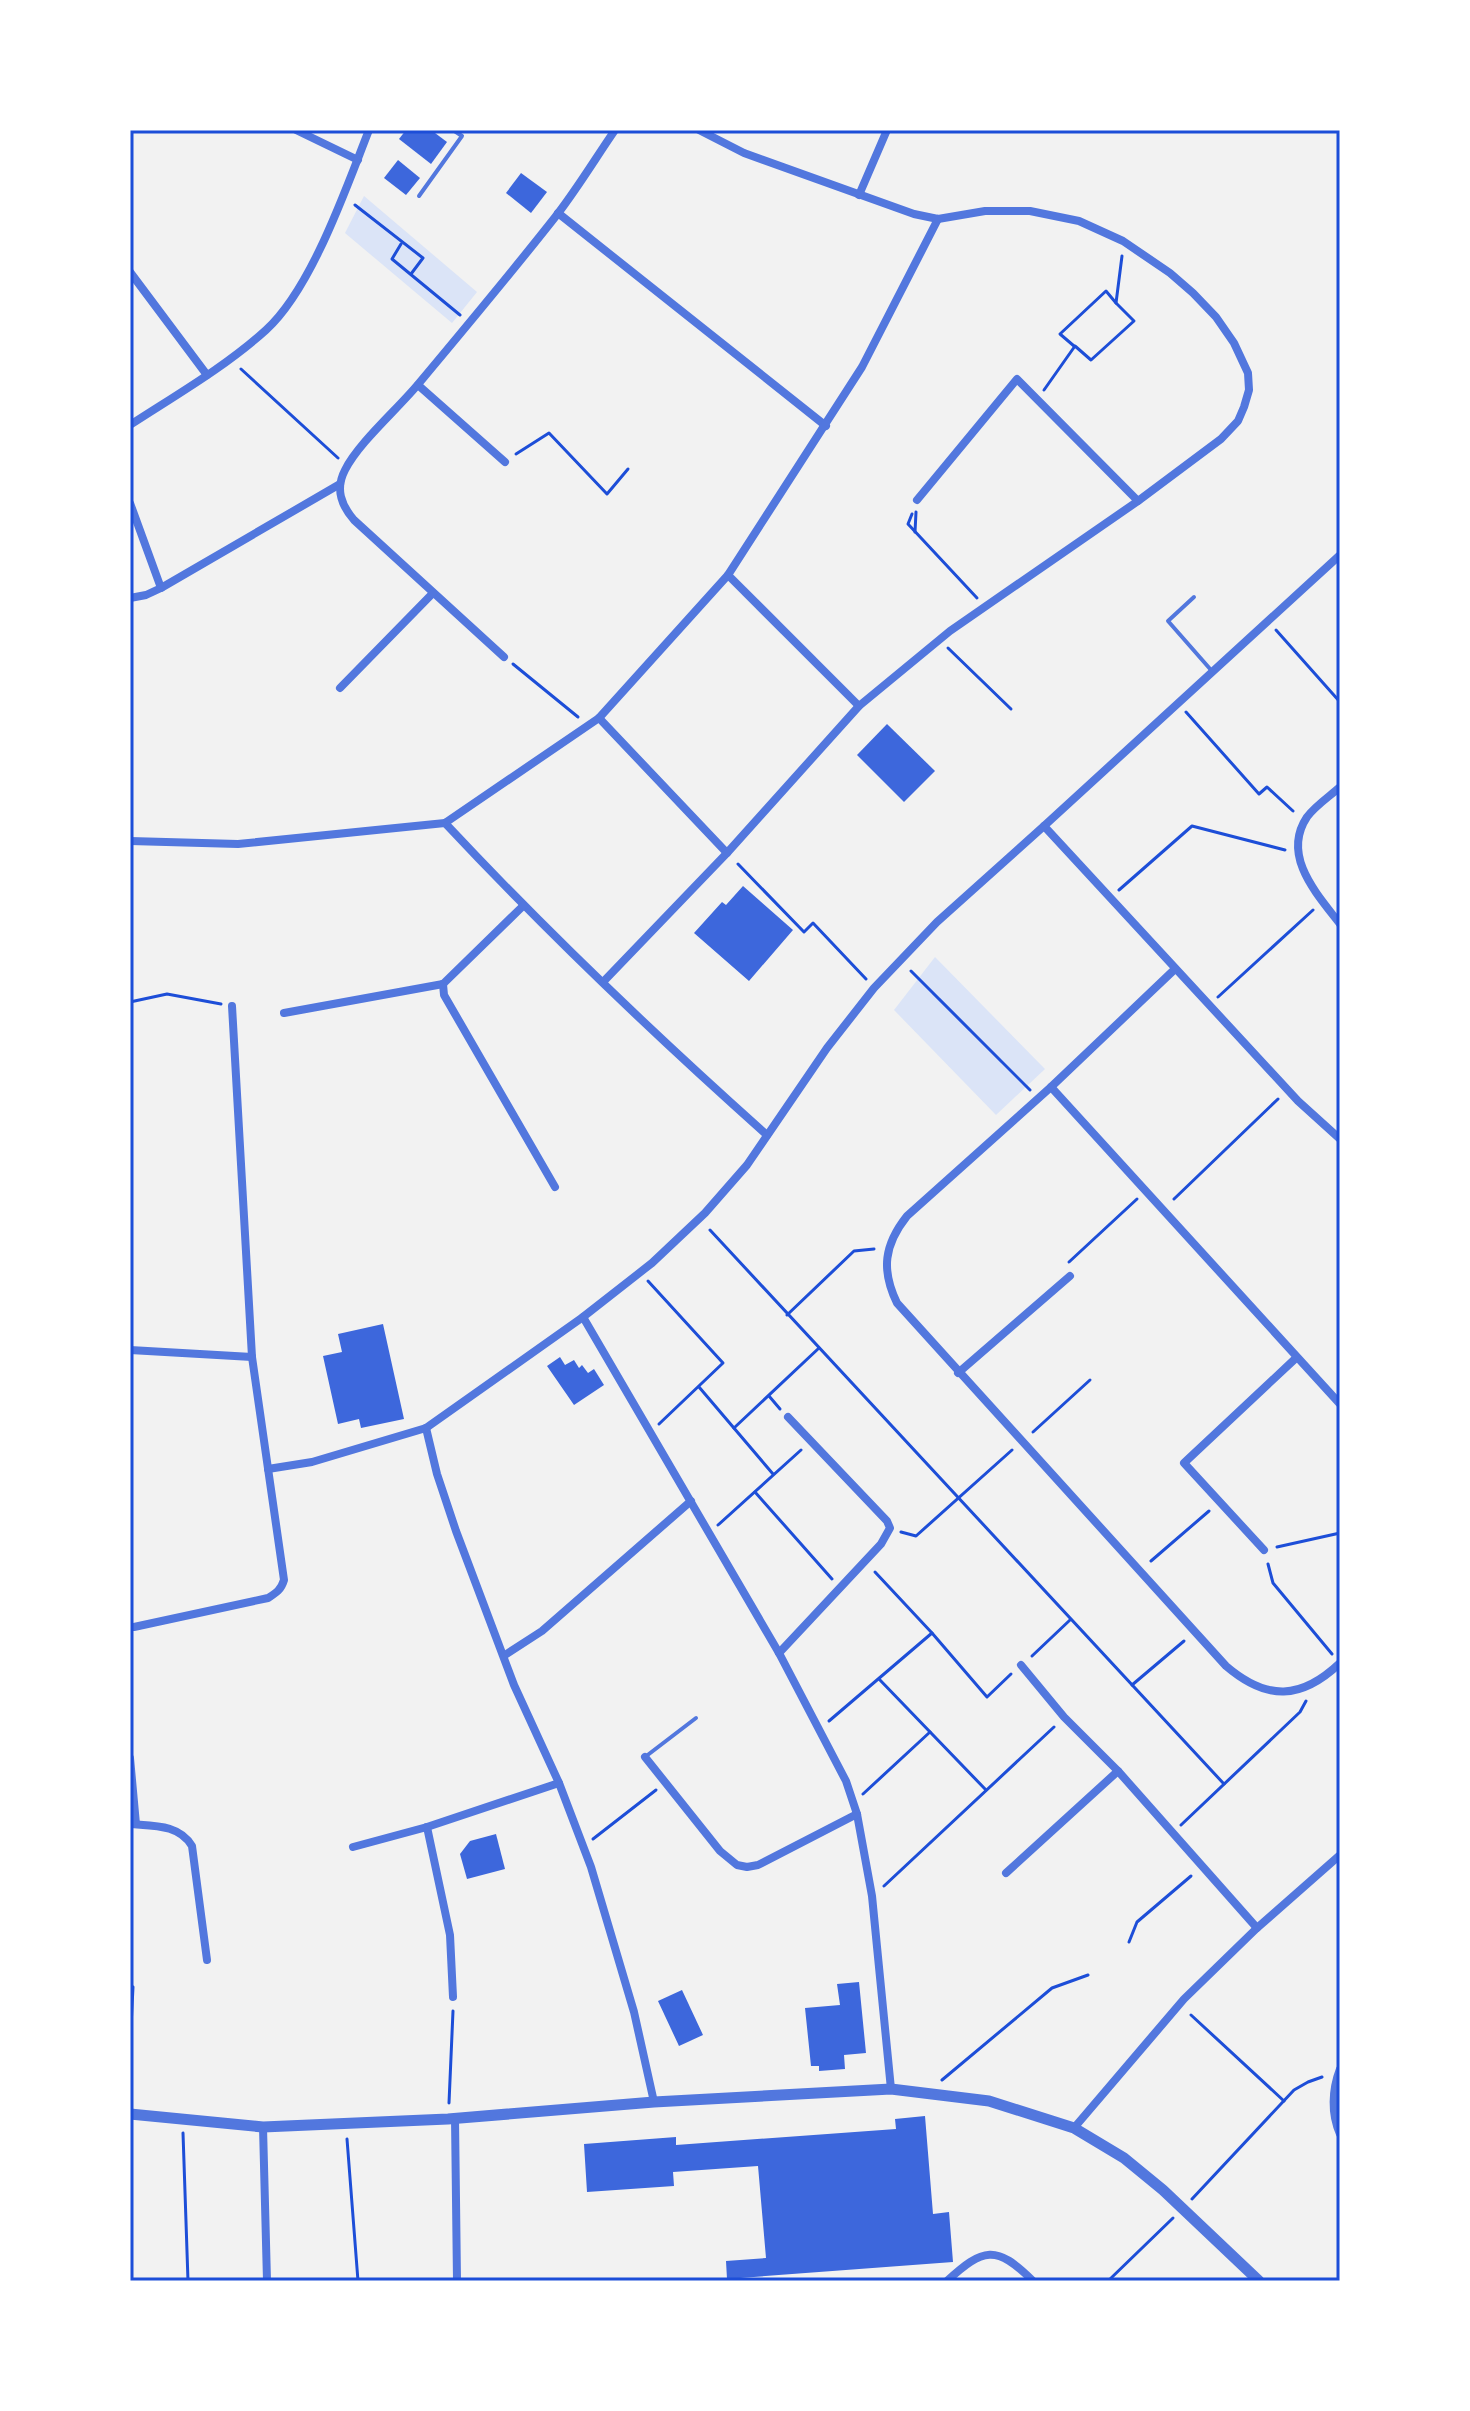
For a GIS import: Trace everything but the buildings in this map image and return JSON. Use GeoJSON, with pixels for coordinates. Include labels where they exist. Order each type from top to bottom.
{"type":"FeatureCollection","features":[{"type":"Feature","properties":{"kind":"street"},"geometry":{"type":"LineString","coordinates":[[296,130],[358,160]]}},
{"type":"Feature","properties":{"kind":"street"},"geometry":{"type":"LineString","coordinates":[[130,425],[207,375],[267,329],[294,294],[316,257],[369,130]]}},
{"type":"Feature","properties":{"kind":"street"},"geometry":{"type":"LineString","coordinates":[[504,657],[344,508],[340,484],[353,457],[418,385],[558,213],[615,130]]}},
{"type":"Feature","properties":{"kind":"street"},"geometry":{"type":"LineString","coordinates":[[604,981],[727,853],[859,706],[939,640],[1138,501],[1230,429],[1238,421],[1249,390],[1242,356],[1216,317],[1170,273],[1123,241],[1079,221],[1030,211],[985,211],[938,219],[896,209],[744,153],[699,130]]}},
{"type":"Feature","properties":{"kind":"street"},"geometry":{"type":"LineString","coordinates":[[859,195],[887,130]]}},
{"type":"Feature","properties":{"kind":"street"},"geometry":{"type":"LineString","coordinates":[[558,213],[826,426]]}},
{"type":"Feature","properties":{"kind":"street"},"geometry":{"type":"LineString","coordinates":[[130,841],[238,844],[445,823],[599,718],[728,575],[862,367],[938,219]]}},
{"type":"Feature","properties":{"kind":"street"},"geometry":{"type":"LineString","coordinates":[[130,272],[207,375]]}},
{"type":"Feature","properties":{"kind":"street"},"geometry":{"type":"LineString","coordinates":[[917,500],[1017,379],[1138,501]]}},
{"type":"Feature","properties":{"kind":"street"},"geometry":{"type":"LineString","coordinates":[[418,385],[505,462]]}},
{"type":"Feature","properties":{"kind":"street"},"geometry":{"type":"LineString","coordinates":[[130,598],[161,588],[340,484]]}},
{"type":"Feature","properties":{"kind":"street"},"geometry":{"type":"LineString","coordinates":[[130,503],[161,588]]}},
{"type":"Feature","properties":{"kind":"street"},"geometry":{"type":"LineString","coordinates":[[268,1469],[312,1462],[426,1428],[583,1317],[640,1272],[700,1219],[747,1165],[827,1048],[874,988],[900,961],[967,894],[1340,555]]}},
{"type":"Feature","properties":{"kind":"street"},"geometry":{"type":"LineString","coordinates":[[728,575],[859,706]]}},
{"type":"Feature","properties":{"kind":"street"},"geometry":{"type":"LineString","coordinates":[[340,688],[433,593]]}},
{"type":"Feature","properties":{"kind":"street"},"geometry":{"type":"LineString","coordinates":[[599,718],[727,853]]}},
{"type":"Feature","properties":{"kind":"street"},"geometry":{"type":"LineString","coordinates":[[1340,787],[1308,815],[1301,830],[1298,853],[1307,881],[1340,924]]}},
{"type":"Feature","properties":{"kind":"street"},"geometry":{"type":"LineString","coordinates":[[445,823],[523,906],[689,1066],[767,1135]]}},
{"type":"Feature","properties":{"kind":"street"},"geometry":{"type":"LineString","coordinates":[[1044,826],[1288,1090],[1340,1139]]}},
{"type":"Feature","properties":{"kind":"street"},"geometry":{"type":"LineString","coordinates":[[284,1013],[443,984],[523,906]]}},
{"type":"Feature","properties":{"kind":"street"},"geometry":{"type":"LineString","coordinates":[[1175,969],[1051,1087],[907,1216],[890,1248],[887,1279],[897,1303],[958,1373],[1226,1666],[1253,1685],[1280,1693],[1313,1684],[1340,1663]]}},
{"type":"Feature","properties":{"kind":"street"},"geometry":{"type":"LineString","coordinates":[[443,984],[444,995],[555,1187]]}},
{"type":"Feature","properties":{"kind":"street"},"geometry":{"type":"LineString","coordinates":[[134,1627],[268,1598],[282,1587],[284,1580],[252,1357],[232,1006]]}},
{"type":"Feature","properties":{"kind":"street"},"geometry":{"type":"LineString","coordinates":[[1051,1087],[1340,1404]]}},
{"type":"Feature","properties":{"kind":"street"},"geometry":{"type":"LineString","coordinates":[[958,1373],[1070,1276]]}},
{"type":"Feature","properties":{"kind":"street"},"geometry":{"type":"LineString","coordinates":[[583,1317],[779,1653],[820,1729],[854,1802],[872,1896],[891,2089]]}},
{"type":"Feature","properties":{"kind":"street"},"geometry":{"type":"LineString","coordinates":[[130,1350],[252,1357]]}},
{"type":"Feature","properties":{"kind":"street"},"geometry":{"type":"LineString","coordinates":[[1264,1550],[1184,1463],[1296,1358]]}},
{"type":"Feature","properties":{"kind":"street"},"geometry":{"type":"LineString","coordinates":[[779,1653],[881,1544],[890,1528],[887,1521],[788,1417]]}},
{"type":"Feature","properties":{"kind":"street"},"geometry":{"type":"LineString","coordinates":[[426,1428],[456,1531],[514,1685],[559,1783],[606,1912],[634,2012],[654,2102]]}},
{"type":"Feature","properties":{"kind":"street"},"geometry":{"type":"LineString","coordinates":[[505,1655],[542,1631],[691,1501]]}},
{"type":"Feature","properties":{"kind":"street"},"geometry":{"type":"LineString","coordinates":[[1021,1665],[1064,1717],[1118,1771],[1257,1928]]}},
{"type":"Feature","properties":{"kind":"street"},"geometry":{"type":"LineString","coordinates":[[645,1757],[720,1851],[737,1865],[758,1865],[857,1814]]}},
{"type":"Feature","properties":{"kind":"street"},"geometry":{"type":"LineString","coordinates":[[130,1758],[133,1824],[179,1831],[192,1846],[207,1960]]}},
{"type":"Feature","properties":{"kind":"street"},"geometry":{"type":"LineString","coordinates":[[1006,1873],[1118,1771]]}},
{"type":"Feature","properties":{"kind":"street"},"geometry":{"type":"LineString","coordinates":[[353,1847],[427,1827],[559,1783]]}},
{"type":"Feature","properties":{"kind":"street"},"geometry":{"type":"LineString","coordinates":[[427,1827],[450,1935],[453,1997]]}},
{"type":"Feature","properties":{"kind":"street"},"geometry":{"type":"LineString","coordinates":[[1074,2128],[1179,2004],[1257,1928],[1340,1855]]}},
{"type":"Feature","properties":{"kind":"street"},"geometry":{"type":"LineString","coordinates":[[1339,2072],[1334,2116],[1340,2134]]}},
{"type":"Feature","properties":{"kind":"street"},"geometry":{"type":"LineString","coordinates":[[130,2114],[263,2127],[452,2119],[654,2102],[891,2089],[989,2101],[1074,2128],[1124,2158],[1259,2281]]}},
{"type":"Feature","properties":{"kind":"street"},"geometry":{"type":"LineString","coordinates":[[452,2119],[457,2281]]}},
{"type":"Feature","properties":{"kind":"street"},"geometry":{"type":"LineString","coordinates":[[263,2127],[267,2281]]}},
{"type":"Feature","properties":{"kind":"street"},"geometry":{"type":"LineString","coordinates":[[947,2281],[973,2258],[992,2254],[1014,2264],[1033,2281]]}},
{"type":"Feature","properties":{"kind":"lane"},"geometry":{"type":"LineString","coordinates":[[419,196],[462,136],[453,130]]}},
{"type":"Feature","properties":{"kind":"lane"},"geometry":{"type":"LineString","coordinates":[[1194,597],[1168,621],[1213,671]]}},
{"type":"Feature","properties":{"kind":"lane"},"geometry":{"type":"LineString","coordinates":[[645,1757],[696,1718]]}},
{"type":"Feature","properties":{"kind":"path"},"geometry":{"type":"LineString","coordinates":[[343,195],[423,258],[411,274]]}},
{"type":"Feature","properties":{"kind":"path"},"geometry":{"type":"LineString","coordinates":[[1116,303],[1123,241]]}},
{"type":"Feature","properties":{"kind":"path"},"geometry":{"type":"LineString","coordinates":[[402,243],[392,259],[469,322]]}},
{"type":"Feature","properties":{"kind":"path"},"geometry":{"type":"LineString","coordinates":[[1106,291],[1134,321],[1091,360],[1075,346],[1060,334],[1106,291]]}},
{"type":"Feature","properties":{"kind":"path"},"geometry":{"type":"LineString","coordinates":[[1037,399],[1075,346]]}},
{"type":"Feature","properties":{"kind":"path"},"geometry":{"type":"LineString","coordinates":[[229,358],[347,467]]}},
{"type":"Feature","properties":{"kind":"path"},"geometry":{"type":"LineString","coordinates":[[505,462],[549,433],[607,494],[628,469]]}},
{"type":"Feature","properties":{"kind":"path"},"geometry":{"type":"LineString","coordinates":[[917,500],[915,531],[985,607]]}},
{"type":"Feature","properties":{"kind":"path"},"geometry":{"type":"LineString","coordinates":[[1268,621],[1340,702]]}},
{"type":"Feature","properties":{"kind":"path"},"geometry":{"type":"LineString","coordinates":[[939,640],[1011,709]]}},
{"type":"Feature","properties":{"kind":"path"},"geometry":{"type":"LineString","coordinates":[[504,657],[588,725]]}},
{"type":"Feature","properties":{"kind":"path"},"geometry":{"type":"LineString","coordinates":[[1178,704],[1259,794],[1267,787],[1305,822]]}},
{"type":"Feature","properties":{"kind":"path"},"geometry":{"type":"LineString","coordinates":[[1111,898],[1192,826],[1298,853]]}},
{"type":"Feature","properties":{"kind":"path"},"geometry":{"type":"LineString","coordinates":[[727,853],[804,932],[813,923],[874,988]]}},
{"type":"Feature","properties":{"kind":"path"},"geometry":{"type":"LineString","coordinates":[[1209,1005],[1323,901]]}},
{"type":"Feature","properties":{"kind":"path"},"geometry":{"type":"LineString","coordinates":[[900,961],[1038,1098]]}},
{"type":"Feature","properties":{"kind":"path"},"geometry":{"type":"LineString","coordinates":[[130,1002],[167,994],[232,1006]]}},
{"type":"Feature","properties":{"kind":"path"},"geometry":{"type":"LineString","coordinates":[[1163,1210],[1288,1090]]}},
{"type":"Feature","properties":{"kind":"path"},"geometry":{"type":"LineString","coordinates":[[1070,1276],[1068,1262],[1146,1191]]}},
{"type":"Feature","properties":{"kind":"path"},"geometry":{"type":"LineString","coordinates":[[700,1219],[1224,1784]]}},
{"type":"Feature","properties":{"kind":"path"},"geometry":{"type":"LineString","coordinates":[[787,1315],[854,1251],[890,1248]]}},
{"type":"Feature","properties":{"kind":"path"},"geometry":{"type":"LineString","coordinates":[[640,1272],[723,1363],[651,1433]]}},
{"type":"Feature","properties":{"kind":"path"},"geometry":{"type":"LineString","coordinates":[[734,1428],[819,1348]]}},
{"type":"Feature","properties":{"kind":"path"},"geometry":{"type":"LineString","coordinates":[[890,1528],[916,1536],[1090,1380]]}},
{"type":"Feature","properties":{"kind":"path"},"geometry":{"type":"LineString","coordinates":[[699,1387],[773,1474]]}},
{"type":"Feature","properties":{"kind":"path"},"geometry":{"type":"LineString","coordinates":[[710,1533],[811,1441]]}},
{"type":"Feature","properties":{"kind":"path"},"geometry":{"type":"LineString","coordinates":[[755,1492],[840,1588]]}},
{"type":"Feature","properties":{"kind":"path"},"geometry":{"type":"LineString","coordinates":[[1139,1571],[1219,1501]]}},
{"type":"Feature","properties":{"kind":"path"},"geometry":{"type":"LineString","coordinates":[[1340,1533],[1264,1550],[1273,1583],[1340,1663]]}},
{"type":"Feature","properties":{"kind":"path"},"geometry":{"type":"LineString","coordinates":[[865,1561],[987,1697]]}},
{"type":"Feature","properties":{"kind":"path"},"geometry":{"type":"LineString","coordinates":[[1132,1685],[1194,1631]]}},
{"type":"Feature","properties":{"kind":"path"},"geometry":{"type":"LineString","coordinates":[[820,1729],[932,1633]]}},
{"type":"Feature","properties":{"kind":"path"},"geometry":{"type":"LineString","coordinates":[[879,1679],[986,1790]]}},
{"type":"Feature","properties":{"kind":"path"},"geometry":{"type":"LineString","coordinates":[[1173,1833],[1300,1712],[1313,1684]]}},
{"type":"Feature","properties":{"kind":"path"},"geometry":{"type":"LineString","coordinates":[[872,1896],[1064,1717]]}},
{"type":"Feature","properties":{"kind":"path"},"geometry":{"type":"LineString","coordinates":[[854,1802],[930,1732]]}},
{"type":"Feature","properties":{"kind":"path"},"geometry":{"type":"LineString","coordinates":[[583,1846],[666,1783]]}},
{"type":"Feature","properties":{"kind":"path"},"geometry":{"type":"LineString","coordinates":[[1129,1942],[1137,1922],[1202,1866]]}},
{"type":"Feature","properties":{"kind":"path"},"geometry":{"type":"LineString","coordinates":[[926,2093],[1052,1988],[1088,1975]]}},
{"type":"Feature","properties":{"kind":"path"},"geometry":{"type":"LineString","coordinates":[[130,1986],[133,1987],[130,2047]]}},
{"type":"Feature","properties":{"kind":"path"},"geometry":{"type":"LineString","coordinates":[[452,2119],[453,1997]]}},
{"type":"Feature","properties":{"kind":"path"},"geometry":{"type":"LineString","coordinates":[[1179,2004],[1284,2101]]}},
{"type":"Feature","properties":{"kind":"path"},"geometry":{"type":"LineString","coordinates":[[1108,2281],[1182,2209],[1294,2090],[1339,2072]]}},
{"type":"Feature","properties":{"kind":"path"},"geometry":{"type":"LineString","coordinates":[[183,2119],[188,2281]]}},
{"type":"Feature","properties":{"kind":"path"},"geometry":{"type":"LineString","coordinates":[[346,2123],[358,2281]]}},
{"type":"Feature","properties":{"kind":"shaded area"},"geometry":{"type":"Polygon","coordinates":[[[364,196],[477,292],[452,323],[345,233],[364,196]]]}},
{"type":"Feature","properties":{"kind":"shaded area"},"geometry":{"type":"Polygon","coordinates":[[[935,957],[1045,1069],[996,1115],[894,1010],[935,957]]]}}]}
